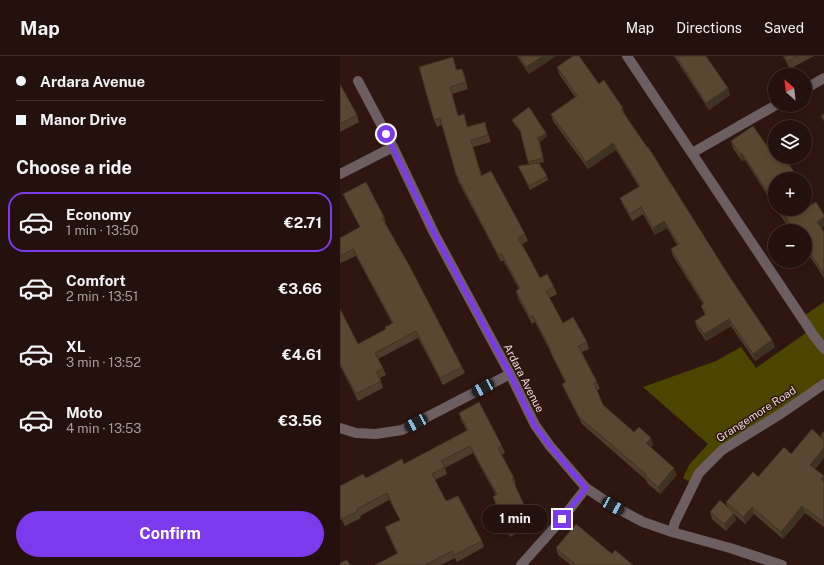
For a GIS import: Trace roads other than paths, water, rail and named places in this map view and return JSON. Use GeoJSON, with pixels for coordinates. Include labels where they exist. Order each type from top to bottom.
{"type":"FeatureCollection","features":[{"type":"Feature","properties":{"kind":"street"},"geometry":{"type":"LineString","coordinates":[[626,56],[824,349]]}},
{"type":"Feature","properties":{"kind":"street"},"geometry":{"type":"LineString","coordinates":[[812,85],[824,78]]}},
{"type":"Feature","properties":{"kind":"street","name":"Ardara Avenue"},"geometry":{"type":"LineString","coordinates":[[358,81],[393,147],[434,233],[510,374],[535,426],[586,488],[613,506],[643,522],[782,565]]}},
{"type":"Feature","properties":{"kind":"street"},"geometry":{"type":"LineString","coordinates":[[692,153],[768,110]]}},
{"type":"Feature","properties":{"kind":"street"},"geometry":{"type":"LineString","coordinates":[[340,174],[393,147]]}},
{"type":"Feature","properties":{"kind":"street"},"geometry":{"type":"LineString","coordinates":[[340,428],[356,433],[376,434],[402,430],[510,374]]}},
{"type":"Feature","properties":{"kind":"street","name":"Grangemore Road"},"geometry":{"type":"LineString","coordinates":[[672,532],[675,522],[699,473],[722,450],[782,413],[824,384]]}},
{"type":"Feature","properties":{"kind":"street"},"geometry":{"type":"LineString","coordinates":[[521,565],[562,519],[586,488]]}}]}
